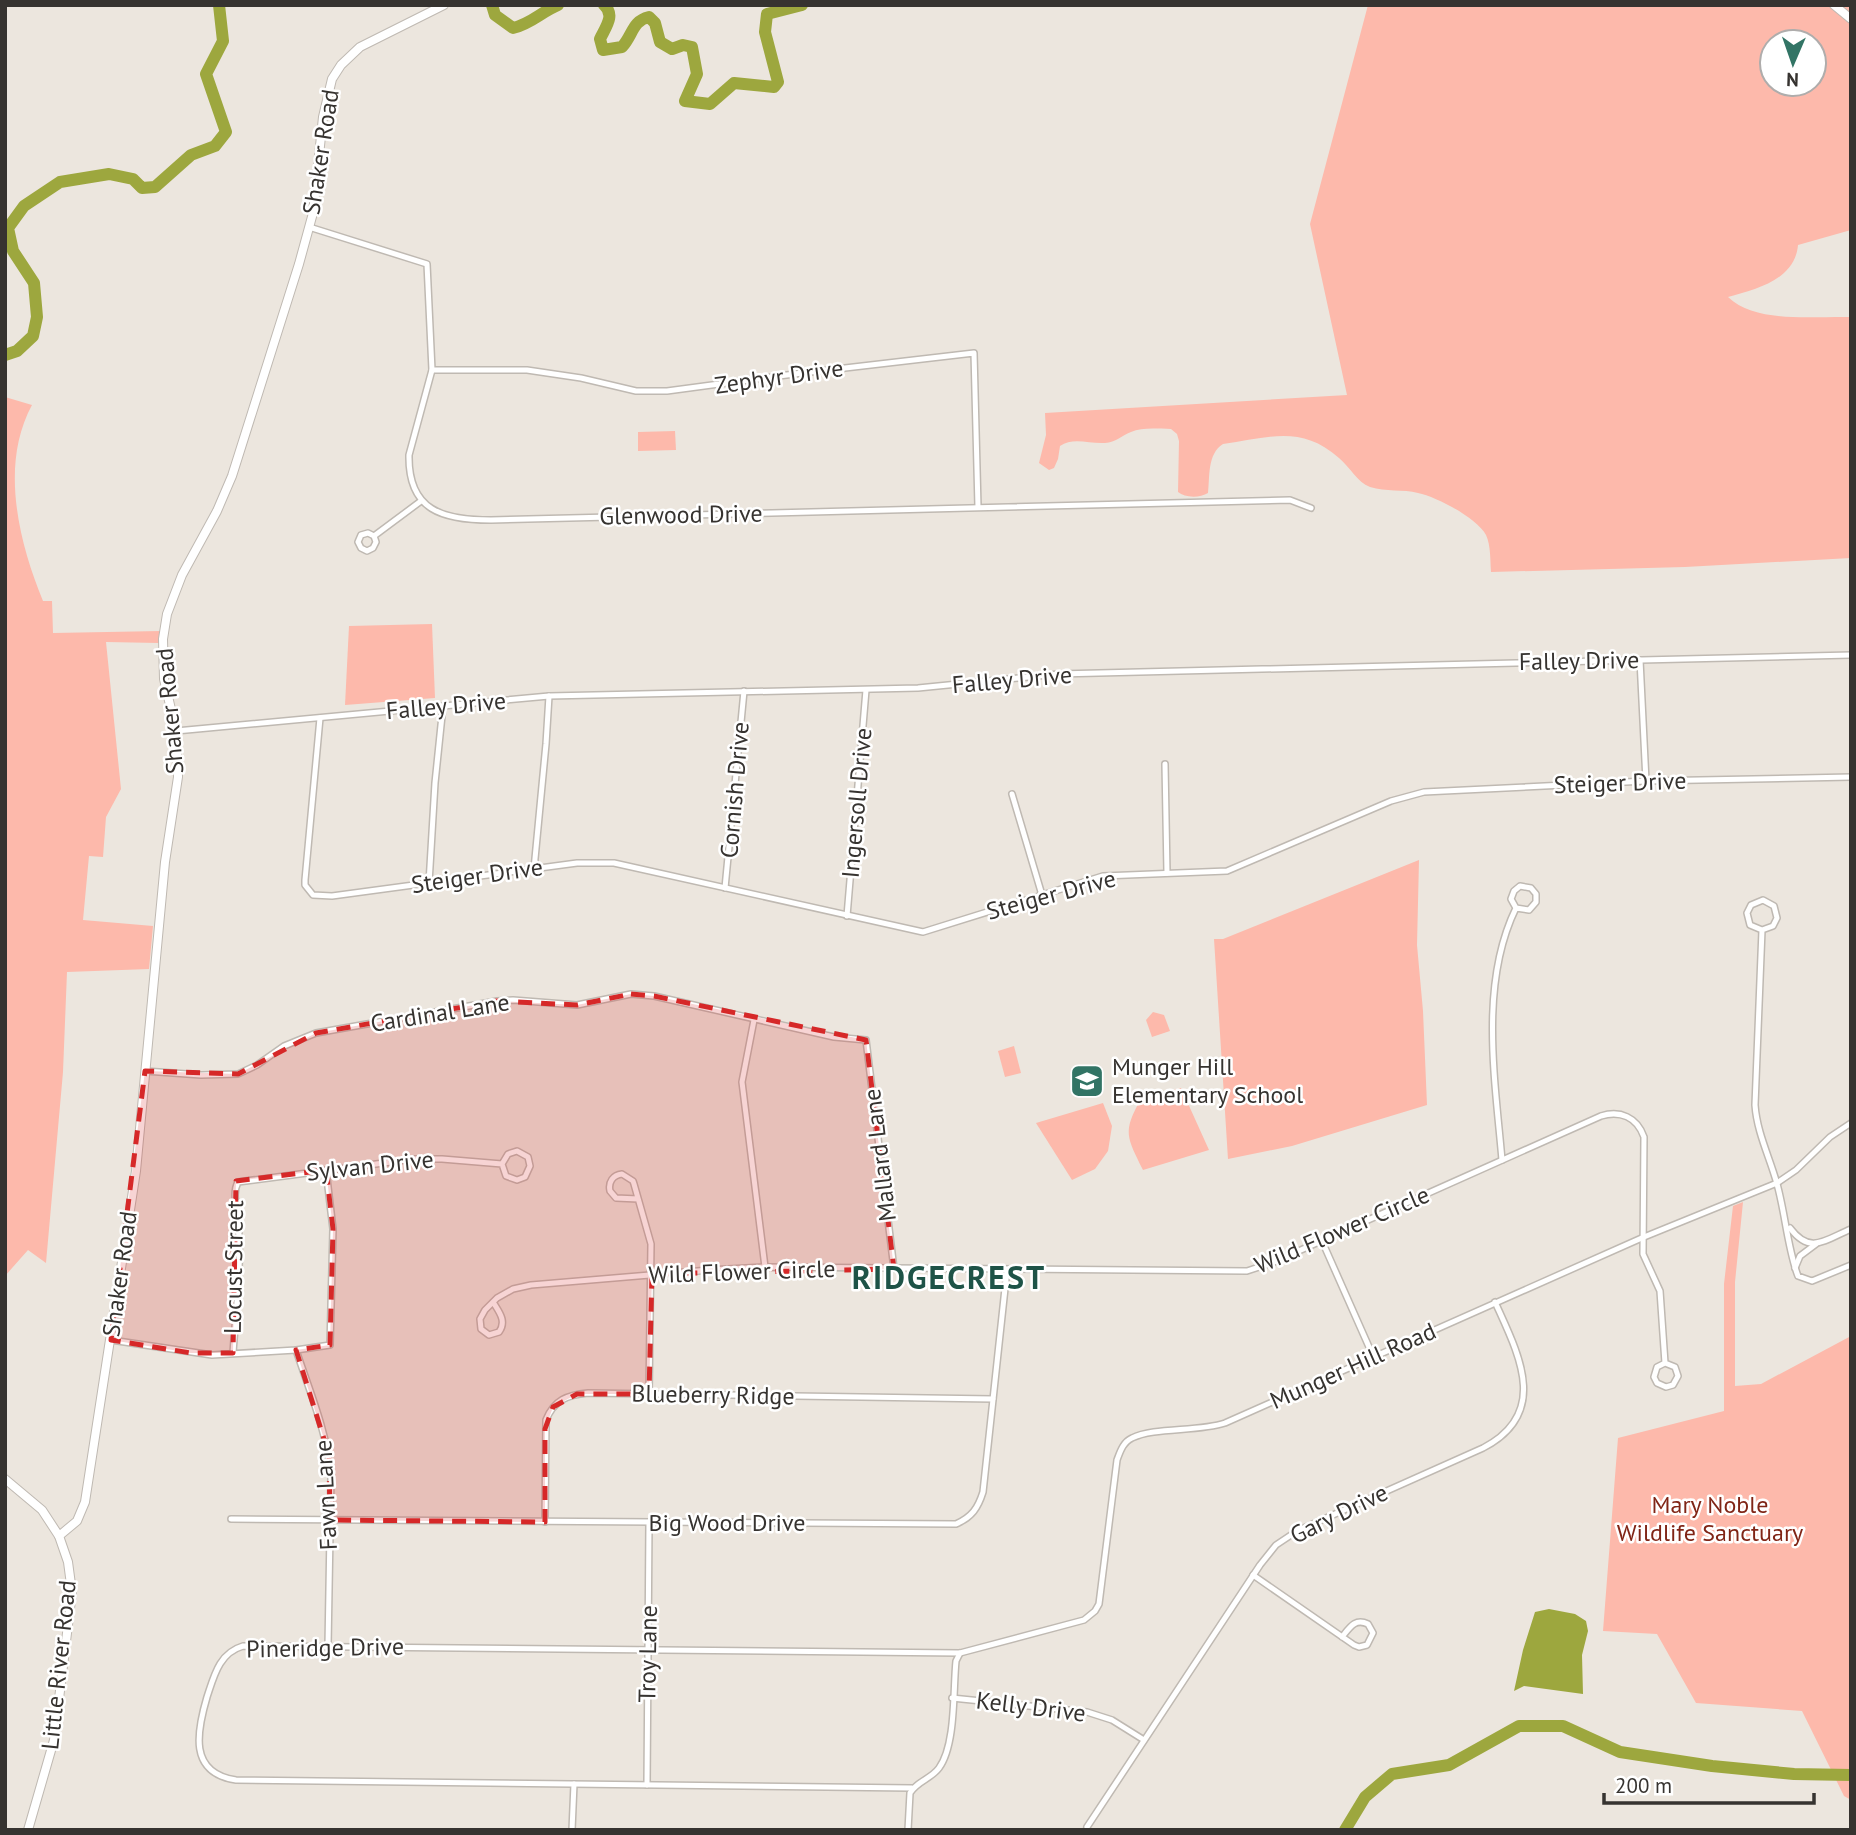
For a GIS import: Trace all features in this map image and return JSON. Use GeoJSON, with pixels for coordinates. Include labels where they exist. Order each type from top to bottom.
{"type":"FeatureCollection","features":[{"type":"Feature","properties":{"kind":"street","name":"Shaker Road"},"geometry":{"type":"LineString","coordinates":[[60,1536],[77,1521],[83,1510],[136,1171],[165,862],[178,777],[176,731],[164,679],[163,645],[167,614],[182,575],[217,511],[232,476],[309,227],[316,195],[324,109],[335,73],[360,47],[444,5]]}},
{"type":"Feature","properties":{"kind":"street"},"geometry":{"type":"LineString","coordinates":[[1834,5],[1851,19]]}},
{"type":"Feature","properties":{"kind":"street"},"geometry":{"type":"LineString","coordinates":[[309,227],[427,264],[432,370],[409,455],[411,482],[421,501],[374,536]]}},
{"type":"Feature","properties":{"kind":"street","name":"Zephyr Drive"},"geometry":{"type":"LineString","coordinates":[[432,370],[527,370],[581,378],[636,391],[667,391],[974,353],[978,507]]}},
{"type":"Feature","properties":{"kind":"street","name":"Glenwood Drive"},"geometry":{"type":"LineString","coordinates":[[421,501],[437,512],[452,517],[484,520],[1290,500],[1311,508]]}},
{"type":"Feature","properties":{"kind":"street","name":"Falley Drive"},"geometry":{"type":"LineString","coordinates":[[176,731],[549,696],[918,688],[1058,674],[1851,655]]}},
{"type":"Feature","properties":{"kind":"street"},"geometry":{"type":"LineString","coordinates":[[1640,660],[1646,781]]}},
{"type":"Feature","properties":{"kind":"street","name":"Ingersoll Drive"},"geometry":{"type":"LineString","coordinates":[[847,916],[866,690]]}},
{"type":"Feature","properties":{"kind":"street","name":"Cornish Drive"},"geometry":{"type":"LineString","coordinates":[[725,888],[744,691]]}},
{"type":"Feature","properties":{"kind":"street"},"geometry":{"type":"LineString","coordinates":[[534,869],[549,696]]}},
{"type":"Feature","properties":{"kind":"street"},"geometry":{"type":"LineString","coordinates":[[429,883],[443,706]]}},
{"type":"Feature","properties":{"kind":"street","name":"Steiger Drive"},"geometry":{"type":"LineString","coordinates":[[320,718],[305,885],[313,895],[332,896],[577,863],[614,863],[923,932],[1103,876],[1227,871],[1391,802],[1424,792],[1646,781],[1851,776]]}},
{"type":"Feature","properties":{"kind":"street"},"geometry":{"type":"LineString","coordinates":[[1166,764],[1167,873]]}},
{"type":"Feature","properties":{"kind":"street"},"geometry":{"type":"LineString","coordinates":[[1012,794],[1042,895]]}},
{"type":"Feature","properties":{"kind":"street"},"geometry":{"type":"LineString","coordinates":[[1502,1160],[1494,1048],[1494,996],[1501,950],[1516,908],[1512,901],[1514,891],[1523,886],[1531,888],[1536,896],[1534,906],[1524,911],[1516,908]]}},
{"type":"Feature","properties":{"kind":"street"},"geometry":{"type":"LineString","coordinates":[[1760,901],[1772,904],[1777,915],[1773,926],[1762,930],[1750,925],[1747,916],[1749,907],[1760,901]]}},
{"type":"Feature","properties":{"kind":"street"},"geometry":{"type":"LineString","coordinates":[[1762,930],[1755,1105],[1760,1133],[1788,1226],[1795,1268],[1798,1276],[1812,1281],[1851,1265]]}},
{"type":"Feature","properties":{"kind":"street","name":"Cardinal Lane"},"geometry":{"type":"LineString","coordinates":[[145,1071],[201,1075],[238,1074],[257,1065],[284,1046],[316,1033],[513,1000],[577,1005],[631,994],[653,996],[834,1037],[866,1040]]}},
{"type":"Feature","properties":{"kind":"street"},"geometry":{"type":"LineString","coordinates":[[754,1020],[742,1082],[765,1267]]}},
{"type":"Feature","properties":{"kind":"street","name":"Mallard Lane"},"geometry":{"type":"LineString","coordinates":[[866,1040],[894,1269]]}},
{"type":"Feature","properties":{"kind":"street","name":"Wild Flower Circle"},"geometry":{"type":"LineString","coordinates":[[493,1302],[513,1289],[531,1284],[765,1267],[1247,1271],[1321,1241],[1601,1116],[1616,1114],[1627,1116],[1640,1129],[1644,1142],[1644,1258],[1662,1298],[1665,1363]]}},
{"type":"Feature","properties":{"kind":"street","name":"Munger Hill Road"},"geometry":{"type":"LineString","coordinates":[[960,1653],[1084,1620],[1095,1611],[1101,1595],[1117,1460],[1127,1441],[1138,1436],[1216,1426],[1644,1237],[1777,1183],[1796,1170],[1830,1137],[1851,1123]]}},
{"type":"Feature","properties":{"kind":"street","name":"Sylvan Drive"},"geometry":{"type":"LineString","coordinates":[[517,1152],[526,1155],[530,1166],[525,1177],[517,1180],[506,1176],[502,1164],[508,1154],[517,1152]]}},
{"type":"Feature","properties":{"kind":"street","name":"Sylvan Drive"},"geometry":{"type":"LineString","coordinates":[[238,1182],[433,1158],[502,1164]]}},
{"type":"Feature","properties":{"kind":"street"},"geometry":{"type":"LineString","coordinates":[[111,1340],[212,1355],[296,1350],[330,1345],[333,1229],[326,1171]]}},
{"type":"Feature","properties":{"kind":"street"},"geometry":{"type":"LineString","coordinates":[[638,1199],[619,1199],[614,1196],[610,1187],[613,1178],[622,1174],[631,1178],[638,1199],[651,1244],[649,1394]]}},
{"type":"Feature","properties":{"kind":"street","name":"Locust Street"},"geometry":{"type":"LineString","coordinates":[[233,1353],[238,1261],[235,1194],[238,1182]]}},
{"type":"Feature","properties":{"kind":"street"},"geometry":{"type":"LineString","coordinates":[[1788,1226],[1801,1242],[1818,1243]]}},
{"type":"Feature","properties":{"kind":"street"},"geometry":{"type":"LineString","coordinates":[[1795,1268],[1800,1256],[1818,1243],[1851,1229]]}},
{"type":"Feature","properties":{"kind":"street"},"geometry":{"type":"LineString","coordinates":[[1321,1241],[1373,1356]]}},
{"type":"Feature","properties":{"kind":"street","name":"Big Wood Drive"},"geometry":{"type":"LineString","coordinates":[[231,1519],[956,1524],[976,1510],[983,1492],[1007,1270]]}},
{"type":"Feature","properties":{"kind":"street"},"geometry":{"type":"LineString","coordinates":[[493,1302],[502,1317],[503,1325],[499,1332],[489,1335],[482,1331],[479,1321],[493,1302]]}},
{"type":"Feature","properties":{"kind":"street","name":"Gary Drive"},"geometry":{"type":"LineString","coordinates":[[1087,1827],[1267,1554],[1297,1531],[1483,1448],[1506,1431],[1521,1405],[1524,1376],[1516,1349],[1495,1302]]}},
{"type":"Feature","properties":{"kind":"street","name":"Fawn Lane"},"geometry":{"type":"LineString","coordinates":[[296,1350],[318,1412],[329,1455],[328,1646]]}},
{"type":"Feature","properties":{"kind":"street","name":"Wild Flower Circle"},"geometry":{"type":"LineString","coordinates":[[1665,1363],[1673,1365],[1678,1374],[1675,1383],[1666,1387],[1657,1383],[1654,1377],[1657,1367],[1665,1363]]}},
{"type":"Feature","properties":{"kind":"street","name":"Blueberry Ridge"},"geometry":{"type":"LineString","coordinates":[[545,1522],[546,1420],[553,1407],[567,1396],[649,1394],[993,1399]]}},
{"type":"Feature","properties":{"kind":"street","name":"Little River Road"},"geometry":{"type":"LineString","coordinates":[[5,1479],[42,1510],[60,1536],[68,1562],[72,1592],[54,1740],[28,1830]]}},
{"type":"Feature","properties":{"kind":"street","name":"Troy Lane"},"geometry":{"type":"LineString","coordinates":[[647,1785],[649,1522]]}},
{"type":"Feature","properties":{"kind":"street"},"geometry":{"type":"LineString","coordinates":[[1253,1575],[1342,1637],[1356,1646],[1362,1647],[1371,1641],[1373,1633],[1368,1624],[1360,1621],[1353,1624],[1342,1637]]}},
{"type":"Feature","properties":{"kind":"street","name":"Pineridge Drive"},"geometry":{"type":"LineString","coordinates":[[912,1788],[236,1780],[225,1779],[212,1771],[200,1752],[198,1734],[216,1670],[225,1655],[235,1648],[254,1645],[960,1653]]}},
{"type":"Feature","properties":{"kind":"street"},"geometry":{"type":"LineString","coordinates":[[908,1830],[908,1807],[912,1788],[930,1778],[941,1765],[948,1747],[956,1661],[960,1653]]}},
{"type":"Feature","properties":{"kind":"street","name":"Kelly Drive"},"geometry":{"type":"LineString","coordinates":[[952,1698],[1099,1715],[1144,1740]]}},
{"type":"Feature","properties":{"kind":"street"},"geometry":{"type":"LineString","coordinates":[[572,1830],[574,1784]]}},
{"type":"Feature","properties":{"kind":"highlighted area"},"geometry":{"type":"Polygon","coordinates":[[[631,994],[654,996],[866,1040],[894,1269],[652,1274],[649,1394],[577,1394],[553,1407],[545,1429],[545,1522],[330,1520],[329,1455],[296,1350],[330,1345],[333,1229],[326,1170],[236,1181],[233,1353],[191,1353],[111,1340],[145,1071],[238,1074],[316,1033],[497,1001],[577,1005],[631,994]]]}},
{"type":"Feature","properties":{"kind":"green space"},"geometry":{"type":"Polygon","coordinates":[[[1368,5],[1851,5],[1851,230],[1798,245],[1790,267],[1782,275],[1762,286],[1728,297],[1740,306],[1769,315],[1851,317],[1851,558],[1685,567],[1491,572],[1490,548],[1486,535],[1466,515],[1426,495],[1370,487],[1361,482],[1325,447],[1297,437],[1269,437],[1223,444],[1212,460],[1208,493],[1197,496],[1178,492],[1179,441],[1177,434],[1171,429],[1140,429],[1105,443],[1065,443],[1060,446],[1054,468],[1049,470],[1039,463],[1046,435],[1045,413],[1347,395],[1310,224],[1368,5]]]}},
{"type":"Feature","properties":{"kind":"green space"},"geometry":{"type":"Polygon","coordinates":[[[5,397],[32,405],[22,428],[17,452],[16,502],[26,553],[34,577],[43,601],[52,601],[53,633],[161,631],[159,643],[106,642],[121,789],[106,817],[103,857],[89,856],[83,920],[153,926],[149,969],[67,972],[63,1072],[46,1263],[28,1250],[5,1276],[5,397]]]}},
{"type":"Feature","properties":{"kind":"green space"},"geometry":{"type":"Polygon","coordinates":[[[675,431],[676,450],[638,451],[638,432],[675,431]]]}},
{"type":"Feature","properties":{"kind":"green space"},"geometry":{"type":"Polygon","coordinates":[[[432,624],[435,698],[345,705],[349,626],[432,624]]]}},
{"type":"Feature","properties":{"kind":"green space"},"geometry":{"type":"Polygon","coordinates":[[[1419,860],[1417,945],[1427,1105],[1292,1146],[1228,1159],[1214,939],[1223,939],[1419,860]]]}},
{"type":"Feature","properties":{"kind":"green space"},"geometry":{"type":"Polygon","coordinates":[[[1153,1012],[1164,1015],[1170,1031],[1152,1037],[1146,1020],[1153,1012]]]}},
{"type":"Feature","properties":{"kind":"green space"},"geometry":{"type":"Polygon","coordinates":[[[1014,1046],[1021,1073],[1005,1077],[998,1051],[1014,1046]]]}},
{"type":"Feature","properties":{"kind":"green space"},"geometry":{"type":"Polygon","coordinates":[[[1181,1088],[1209,1150],[1143,1170],[1130,1142],[1129,1127],[1135,1110],[1141,1099],[1181,1088]]]}},
{"type":"Feature","properties":{"kind":"green space"},"geometry":{"type":"Polygon","coordinates":[[[1103,1103],[1112,1126],[1108,1151],[1095,1169],[1072,1180],[1036,1123],[1103,1103]]]}},
{"type":"Feature","properties":{"kind":"green space","name":"Mary Noble Wildlife Sanctuary"},"geometry":{"type":"Polygon","coordinates":[[[1743,1202],[1735,1282],[1735,1386],[1761,1384],[1851,1336],[1851,1800],[1844,1796],[1802,1711],[1696,1703],[1657,1634],[1603,1631],[1618,1438],[1724,1411],[1724,1284],[1733,1206],[1743,1202]]]}},
{"type":"Feature","properties":{"kind":"shaded area"},"geometry":{"type":"Polygon","coordinates":[[[1549,1609],[1575,1614],[1586,1621],[1588,1631],[1582,1655],[1583,1694],[1524,1686],[1514,1691],[1535,1612],[1549,1609]]]}},
{"type":"Feature","properties":{"kind":"waterway"},"geometry":{"type":"LineString","coordinates":[[5,355],[17,351],[33,336],[37,317],[34,283],[13,251],[8,228],[24,206],[60,182],[109,174],[133,179],[142,188],[155,187],[191,155],[215,146],[226,132],[206,74],[223,41],[219,5]]}},
{"type":"Feature","properties":{"kind":"waterway"},"geometry":{"type":"LineString","coordinates":[[492,5],[495,15],[513,28],[558,5]]}},
{"type":"Feature","properties":{"kind":"waterway"},"geometry":{"type":"LineString","coordinates":[[604,5],[609,17],[600,39],[603,50],[622,47],[636,25],[649,17],[655,23],[660,42],[672,49],[683,45],[692,47],[697,74],[685,101],[710,104],[734,83],[774,87],[778,82],[765,32],[767,14],[802,5]]}},
{"type":"Feature","properties":{"kind":"waterway"},"geometry":{"type":"LineString","coordinates":[[1345,1830],[1365,1797],[1392,1774],[1449,1765],[1519,1726],[1563,1726],[1620,1752],[1712,1766],[1794,1774],[1851,1775]]}},
{"type":"Feature","properties":{"kind":"place","name":"Munger Hill Elementary School"},"geometry":{"type":"Point","coordinates":[1087,1081]}},
{"type":"Feature","properties":{"kind":"district","name":"RIDGECREST"},"geometry":{"type":"Point","coordinates":[949,1278]}}]}
